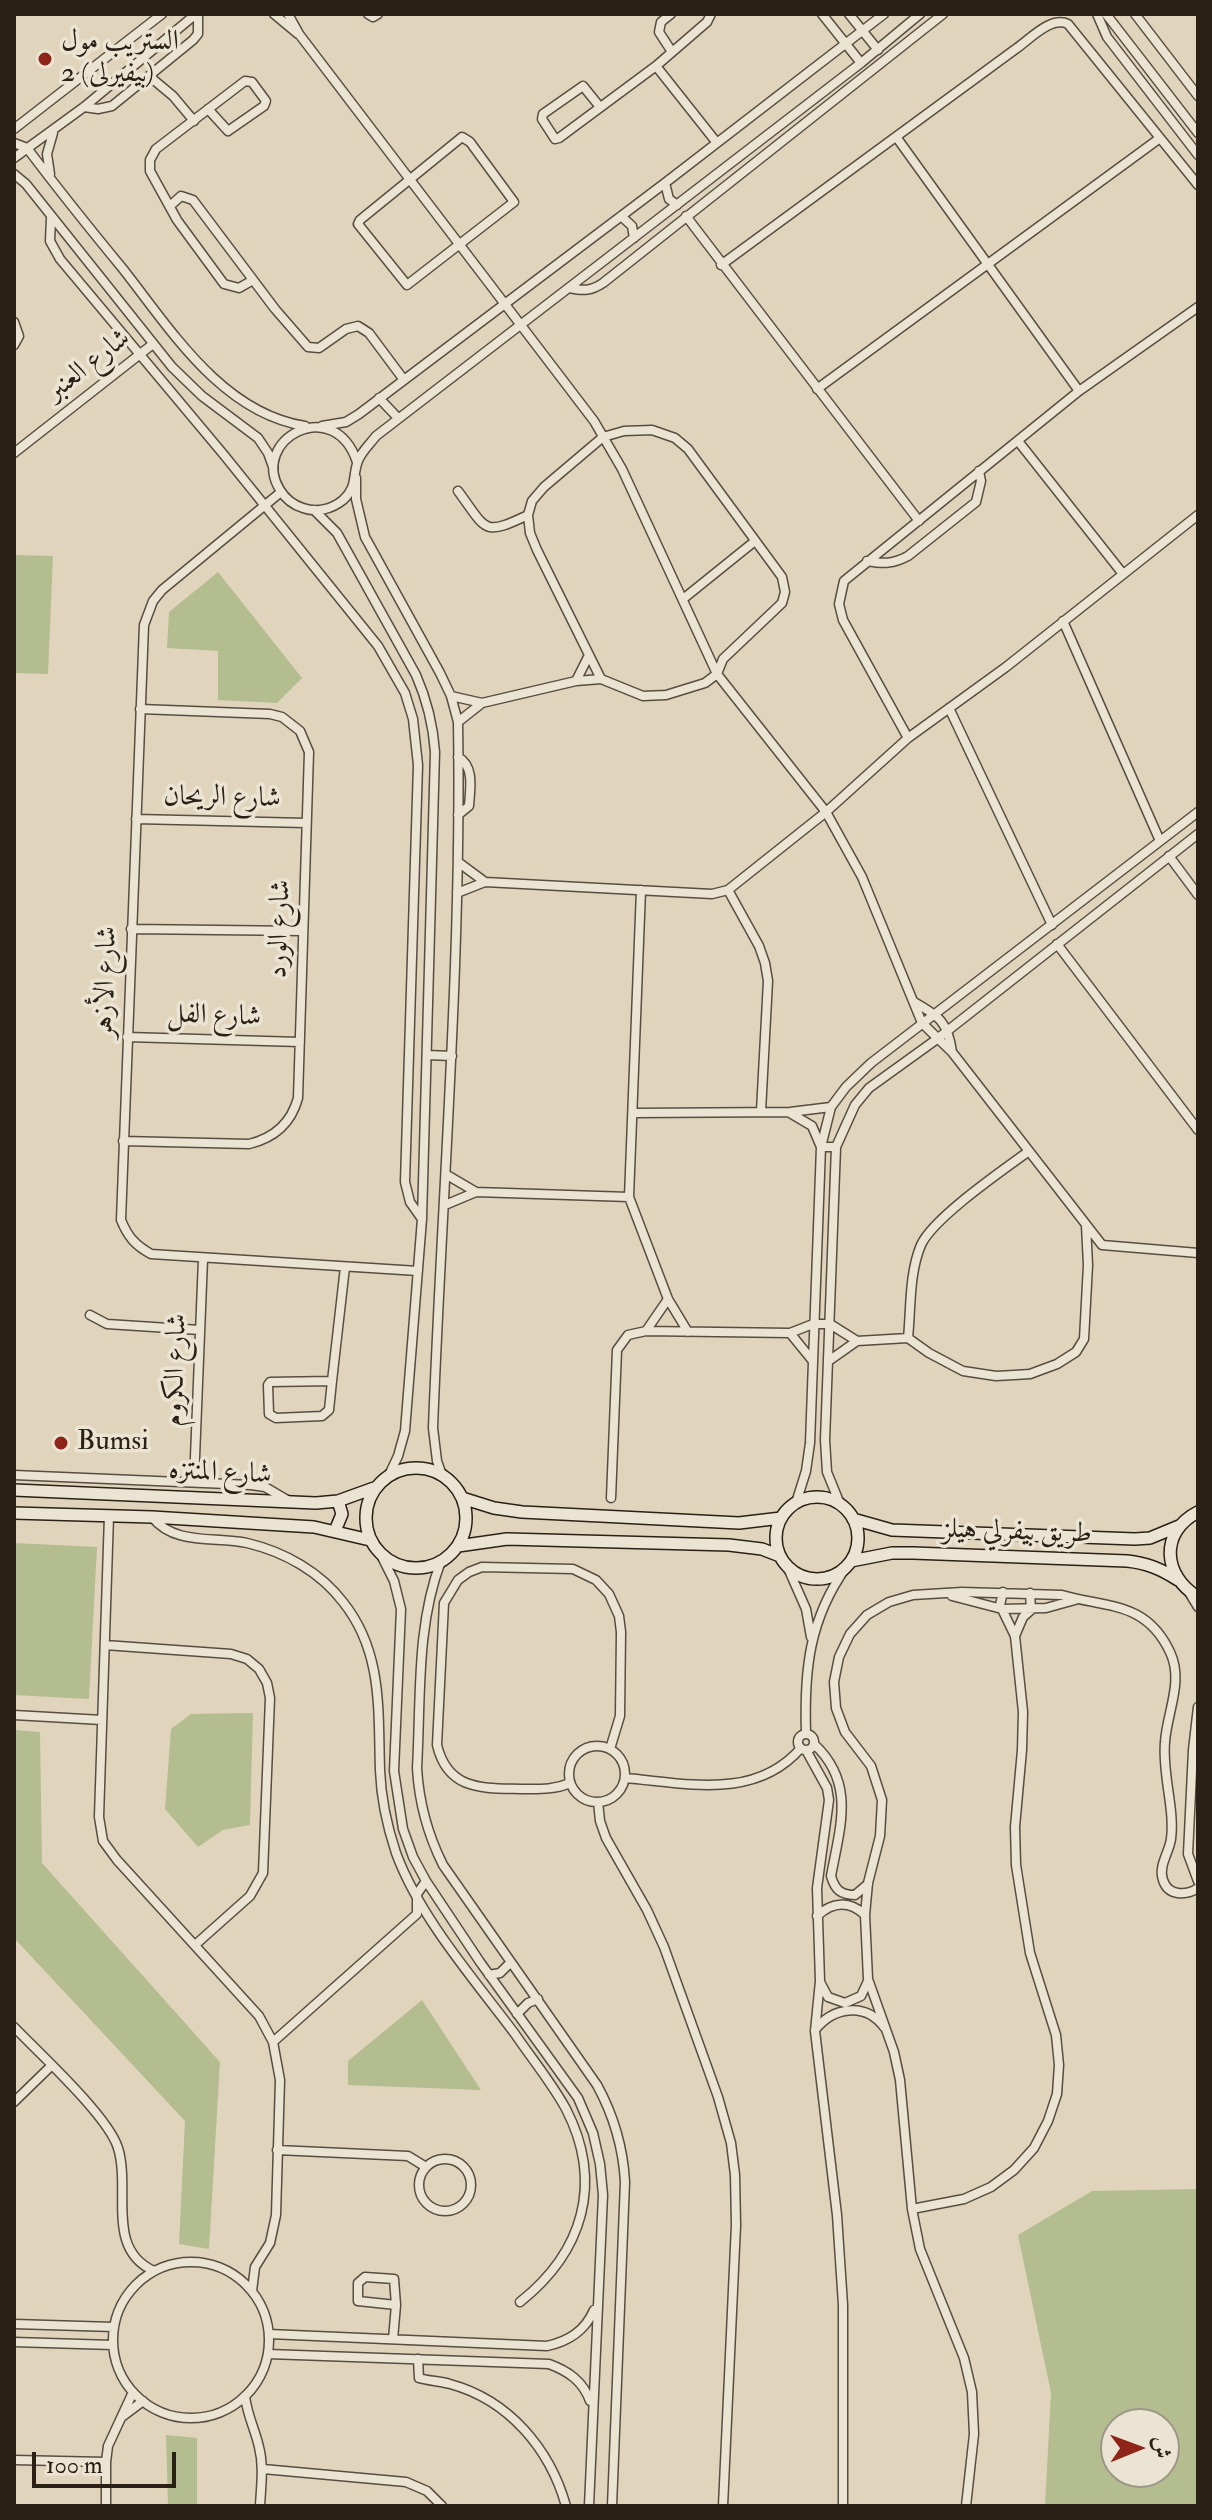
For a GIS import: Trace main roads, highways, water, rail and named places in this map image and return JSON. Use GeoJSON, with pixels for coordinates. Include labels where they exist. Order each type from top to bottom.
{"type":"FeatureCollection","features":[{"type":"Feature","properties":{"kind":"place","name":"الستريب مول 2 (بيفيرلى)"},"geometry":{"type":"Point","coordinates":[45,59]}},
{"type":"Feature","properties":{"kind":"place","name":"Bumsi"},"geometry":{"type":"Point","coordinates":[61,1443]}}]}
